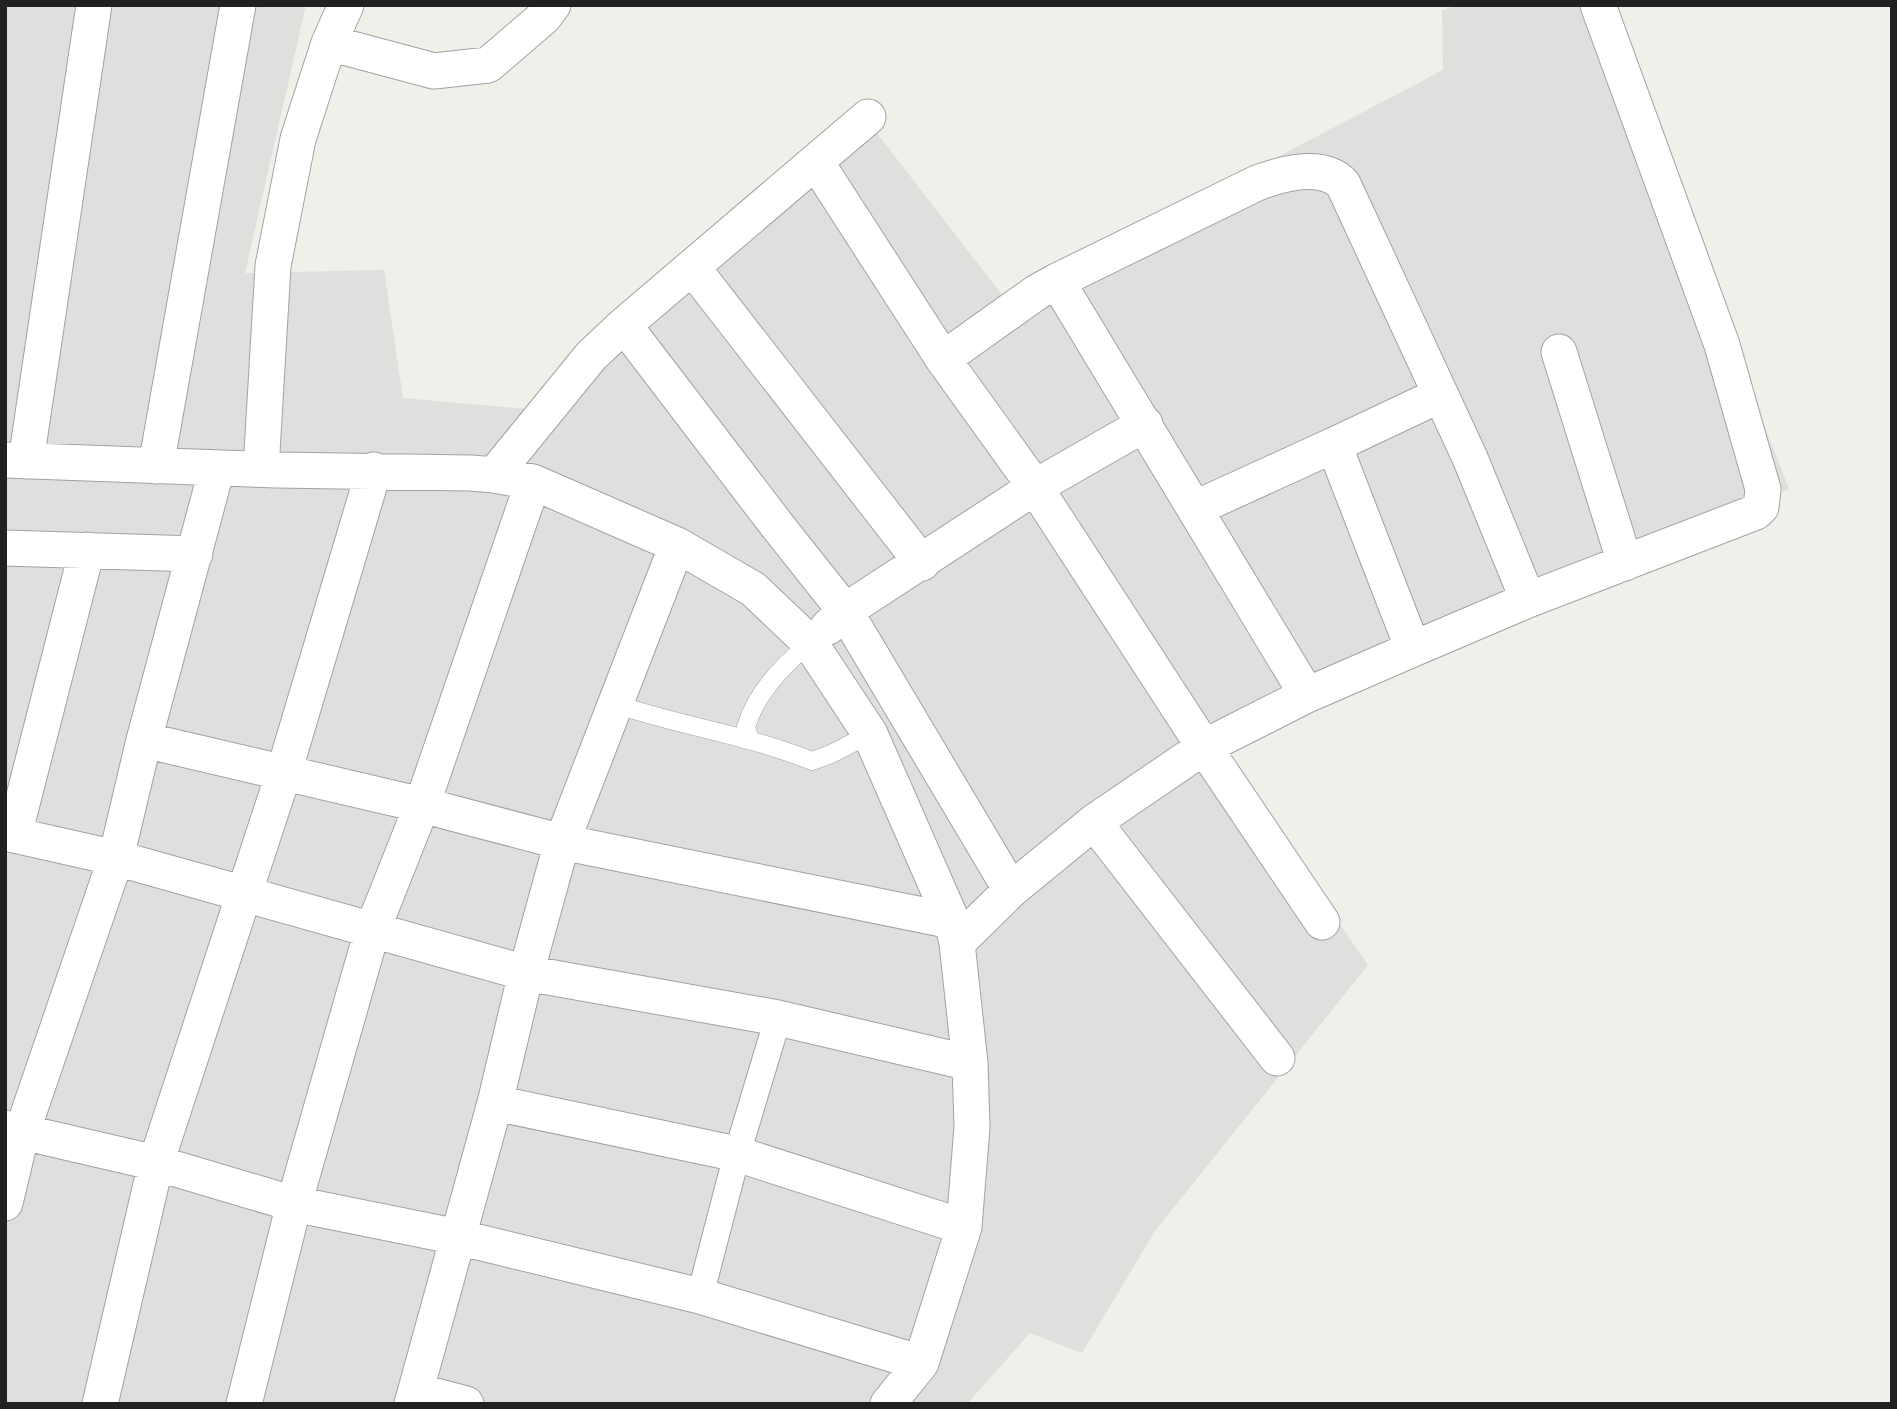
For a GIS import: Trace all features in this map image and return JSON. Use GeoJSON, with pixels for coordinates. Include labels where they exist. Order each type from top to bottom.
{"type":"FeatureCollection","features":[{"type":"Feature","properties":{"kind":"street"},"geometry":{"type":"LineString","coordinates":[[94,5],[15,460],[495,475],[533,482],[677,545],[753,589],[810,643],[870,734],[955,932],[970,1063],[972,1127],[964,1227],[921,1363],[888,1404]]}},
{"type":"Feature","properties":{"kind":"street"},"geometry":{"type":"LineString","coordinates":[[156,466],[239,5]]}},
{"type":"Feature","properties":{"kind":"street"},"geometry":{"type":"LineString","coordinates":[[261,469],[273,266],[298,139],[329,43],[346,5]]}},
{"type":"Feature","properties":{"kind":"street"},"geometry":{"type":"LineString","coordinates":[[329,43],[434,71],[488,65],[544,17],[553,5]]}},
{"type":"Feature","properties":{"kind":"street"},"geometry":{"type":"LineString","coordinates":[[144,740],[422,805],[562,842],[955,932],[1094,822],[1204,747],[1307,695],[1413,649],[1528,600],[1756,512],[1761,507],[1763,489],[1722,345],[1598,5]]}},
{"type":"Feature","properties":{"kind":"street"},"geometry":{"type":"LineString","coordinates":[[495,475],[591,356],[868,117]]}},
{"type":"Feature","properties":{"kind":"street"},"geometry":{"type":"LineString","coordinates":[[816,162],[943,359],[1035,487],[1204,747],[1322,922]]}},
{"type":"Feature","properties":{"kind":"street"},"geometry":{"type":"LineString","coordinates":[[943,359],[1037,292],[1257,183],[1280,175],[1332,175],[1343,184],[1470,458],[1528,600]]}},
{"type":"Feature","properties":{"kind":"street"},"geometry":{"type":"LineString","coordinates":[[692,267],[922,562]]}},
{"type":"Feature","properties":{"kind":"street"},"geometry":{"type":"LineString","coordinates":[[1058,281],[1307,695]]}},
{"type":"Feature","properties":{"kind":"street"},"geometry":{"type":"LineString","coordinates":[[624,325],[845,611],[1011,890]]}},
{"type":"Feature","properties":{"kind":"street"},"geometry":{"type":"LineString","coordinates":[[1559,352],[1625,563]]}},
{"type":"Feature","properties":{"kind":"street"},"geometry":{"type":"LineString","coordinates":[[1196,508],[1440,395]]}},
{"type":"Feature","properties":{"kind":"street"},"geometry":{"type":"LineString","coordinates":[[810,643],[845,611],[1035,487],[1145,424]]}},
{"type":"Feature","properties":{"kind":"street"},"geometry":{"type":"LineString","coordinates":[[1334,445],[1413,649]]}},
{"type":"Feature","properties":{"kind":"street"},"geometry":{"type":"LineString","coordinates":[[5,1203],[14,1130],[116,858],[144,740],[217,468]]}},
{"type":"Feature","properties":{"kind":"street"},"geometry":{"type":"LineString","coordinates":[[100,1404],[156,1163],[284,772],[374,470]]}},
{"type":"Feature","properties":{"kind":"street"},"geometry":{"type":"LineString","coordinates":[[244,1404],[294,1204],[372,931],[422,805],[533,482]]}},
{"type":"Feature","properties":{"kind":"street"},"geometry":{"type":"LineString","coordinates":[[466,1404],[414,1398],[495,1103],[526,973],[562,842],[677,545]]}},
{"type":"Feature","properties":{"kind":"street"},"geometry":{"type":"LineString","coordinates":[[5,548],[195,554]]}},
{"type":"Feature","properties":{"kind":"street"},"geometry":{"type":"LineString","coordinates":[[87,550],[10,834],[116,858],[526,973],[778,1018],[970,1063]]}},
{"type":"Feature","properties":{"kind":"street"},"geometry":{"type":"LineString","coordinates":[[1094,822],[1278,1058]]}},
{"type":"Feature","properties":{"kind":"street"},"geometry":{"type":"LineString","coordinates":[[700,1296],[737,1154],[778,1018]]}},
{"type":"Feature","properties":{"kind":"street"},"geometry":{"type":"LineString","coordinates":[[495,1103],[737,1154],[964,1227]]}},
{"type":"Feature","properties":{"kind":"street"},"geometry":{"type":"LineString","coordinates":[[14,1130],[156,1163],[294,1204],[458,1237],[700,1296],[921,1363]]}},
{"type":"Feature","properties":{"kind":"lane"},"geometry":{"type":"LineString","coordinates":[[750,740],[746,727],[757,699],[775,676],[810,643]]}},
{"type":"Feature","properties":{"kind":"lane"},"geometry":{"type":"LineString","coordinates":[[615,704],[778,747],[811,761],[870,734]]}},
{"type":"Feature","properties":{"kind":"shaded area"},"geometry":{"type":"Polygon","coordinates":[[[5,5],[306,5],[245,273],[384,270],[403,398],[538,410],[873,128],[1006,300],[1443,70],[1442,11],[1456,5],[1602,5],[1789,489],[1534,589],[1207,731],[1368,965],[1155,1231],[1082,1353],[1030,1333],[967,1404],[5,1404],[5,5]]]}}]}
